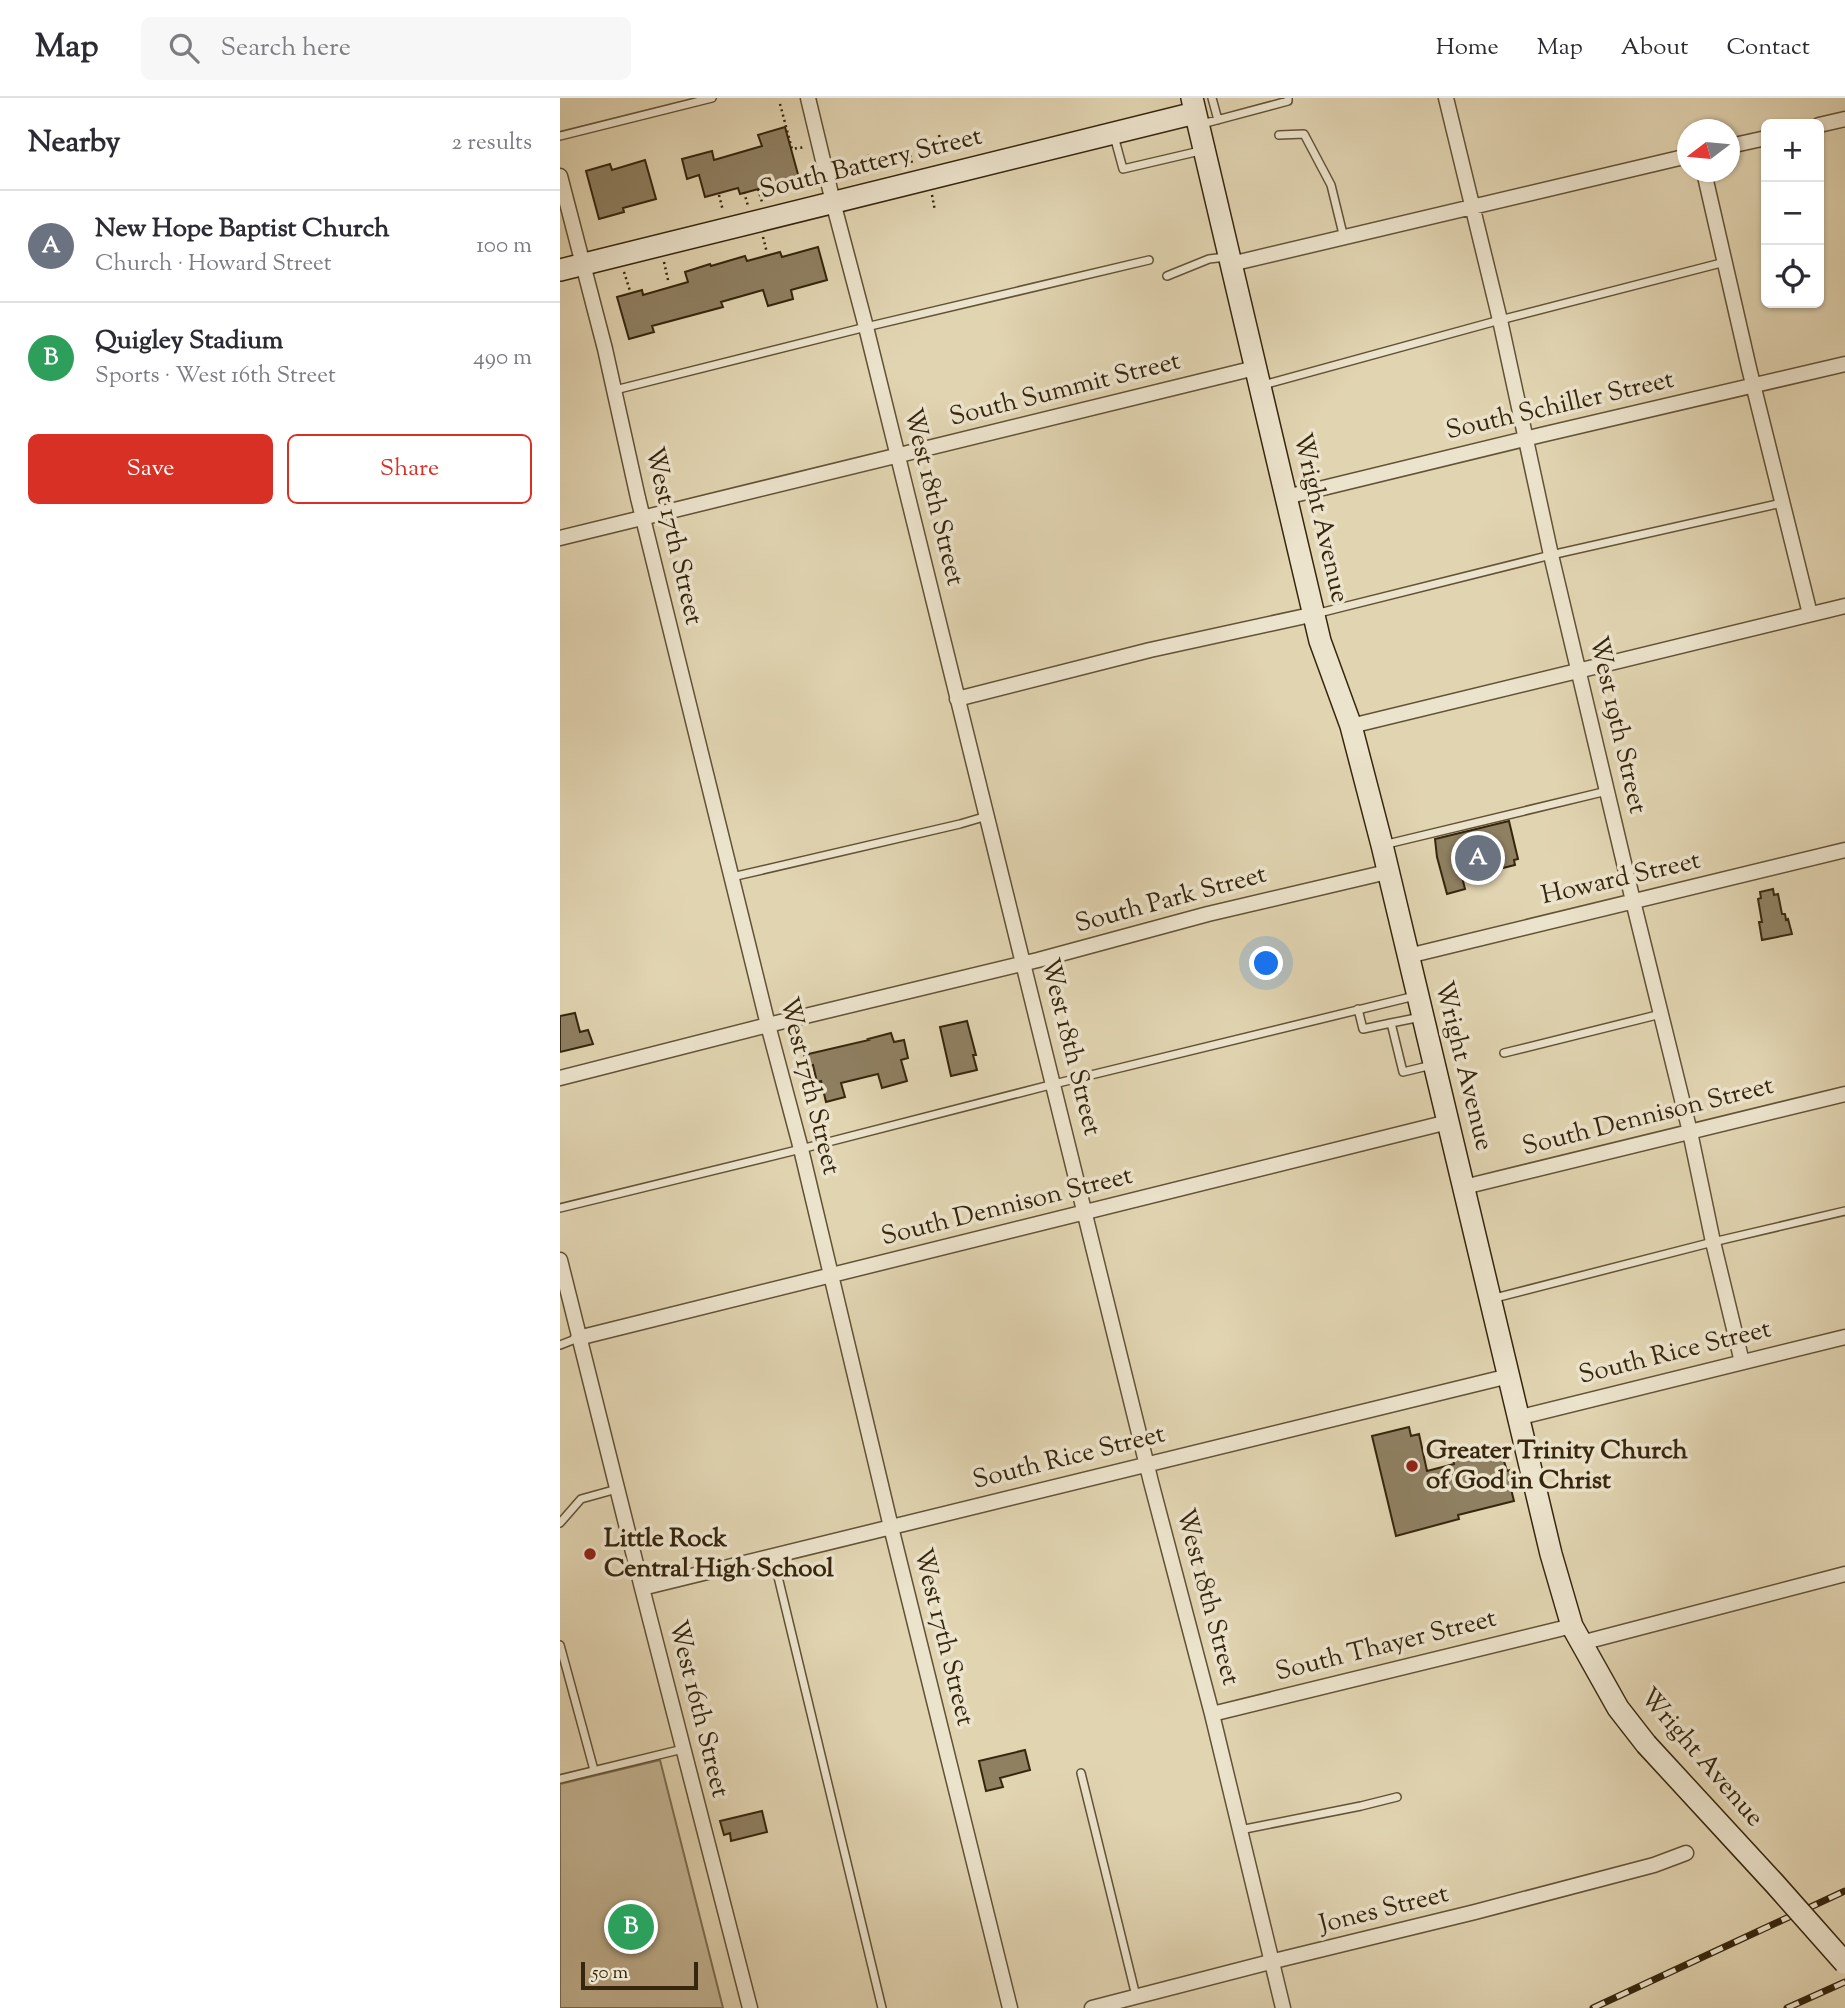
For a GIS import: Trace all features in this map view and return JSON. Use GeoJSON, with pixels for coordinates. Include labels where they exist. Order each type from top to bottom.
{"type":"FeatureCollection","features":[{"type":"Feature","properties":{"kind":"main road","name":"South Battery Street"},"geometry":{"type":"LineString","coordinates":[[560,270],[948,173],[1200,114]]}},
{"type":"Feature","properties":{"kind":"main road","name":"Wright Avenue"},"geometry":{"type":"LineString","coordinates":[[1200,114],[1204,150],[1320,641],[1351,726],[1382,845],[1517,1418],[1551,1554],[1577,1634],[1618,1708],[1646,1744],[1845,1963]]}},
{"type":"Feature","properties":{"kind":"street","name":"West 18th Street"},"geometry":{"type":"LineString","coordinates":[[808,98],[1147,1465],[1241,1830],[1283,2008]]}},
{"type":"Feature","properties":{"kind":"street","name":"West 19th Street"},"geometry":{"type":"LineString","coordinates":[[1446,98],[1742,1362]]}},
{"type":"Feature","properties":{"kind":"street"},"geometry":{"type":"LineString","coordinates":[[1824,124],[1845,119]]}},
{"type":"Feature","properties":{"kind":"street"},"geometry":{"type":"LineString","coordinates":[[1740,144],[1761,139]]}},
{"type":"Feature","properties":{"kind":"street"},"geometry":{"type":"LineString","coordinates":[[1230,260],[1345,238],[1677,159]]}},
{"type":"Feature","properties":{"kind":"street","name":"West 17th Street"},"geometry":{"type":"LineString","coordinates":[[560,176],[615,390],[643,518],[801,1150],[1010,2008]]}},
{"type":"Feature","properties":{"kind":"street"},"geometry":{"type":"LineString","coordinates":[[1706,182],[1810,614]]}},
{"type":"Feature","properties":{"kind":"street","name":"South Schiller Street"},"geometry":{"type":"LineString","coordinates":[[1286,497],[1845,364]]}},
{"type":"Feature","properties":{"kind":"street","name":"South Summit Street"},"geometry":{"type":"LineString","coordinates":[[560,538],[897,456],[1257,377]]}},
{"type":"Feature","properties":{"kind":"street"},"geometry":{"type":"LineString","coordinates":[[1351,726],[1845,606]]}},
{"type":"Feature","properties":{"kind":"street"},"geometry":{"type":"LineString","coordinates":[[957,699],[1150,650],[1315,614]]}},
{"type":"Feature","properties":{"kind":"street","name":"Howard Street"},"geometry":{"type":"LineString","coordinates":[[1408,956],[1845,850]]}},
{"type":"Feature","properties":{"kind":"street","name":"South Park Street"},"geometry":{"type":"LineString","coordinates":[[560,1078],[1023,963],[1208,914],[1387,872]]}},
{"type":"Feature","properties":{"kind":"street","name":"South Dennison Street"},"geometry":{"type":"LineString","coordinates":[[1464,1187],[1845,1094]]}},
{"type":"Feature","properties":{"kind":"street","name":"South Dennison Street"},"geometry":{"type":"LineString","coordinates":[[578,1338],[1448,1122]]}},
{"type":"Feature","properties":{"kind":"street","name":"West 16th Street"},"geometry":{"type":"LineString","coordinates":[[560,1259],[750,2008]]}},
{"type":"Feature","properties":{"kind":"street","name":"South Rice Street"},"geometry":{"type":"LineString","coordinates":[[1517,1418],[1845,1337]]}},
{"type":"Feature","properties":{"kind":"street","name":"South Rice Street"},"geometry":{"type":"LineString","coordinates":[[642,1588],[1509,1376]]}},
{"type":"Feature","properties":{"kind":"street","name":"South Thayer Street"},"geometry":{"type":"LineString","coordinates":[[1212,1714],[1845,1574]]}},
{"type":"Feature","properties":{"kind":"street","name":"Jones Street"},"geometry":{"type":"LineString","coordinates":[[1092,2008],[1542,1895],[1654,1865],[1686,1853]]}},
{"type":"Feature","properties":{"kind":"lane"},"geometry":{"type":"LineString","coordinates":[[560,136],[712,98]]}},
{"type":"Feature","properties":{"kind":"lane"},"geometry":{"type":"LineString","coordinates":[[1200,114],[1212,98]]}},
{"type":"Feature","properties":{"kind":"lane"},"geometry":{"type":"LineString","coordinates":[[1200,114],[1289,101],[1288,98]]}},
{"type":"Feature","properties":{"kind":"lane"},"geometry":{"type":"LineString","coordinates":[[1114,133],[1123,169],[1204,150]]}},
{"type":"Feature","properties":{"kind":"lane"},"geometry":{"type":"LineString","coordinates":[[1279,135],[1304,134],[1331,185],[1345,238]]}},
{"type":"Feature","properties":{"kind":"lane"},"geometry":{"type":"LineString","coordinates":[[1167,276],[1209,259],[1230,260]]}},
{"type":"Feature","properties":{"kind":"lane"},"geometry":{"type":"LineString","coordinates":[[615,390],[1149,260]]}},
{"type":"Feature","properties":{"kind":"lane"},"geometry":{"type":"LineString","coordinates":[[1257,377],[1500,320],[1726,262]]}},
{"type":"Feature","properties":{"kind":"lane"},"geometry":{"type":"LineString","coordinates":[[1315,614],[1551,555],[1783,503]]}},
{"type":"Feature","properties":{"kind":"lane"},"geometry":{"type":"LineString","coordinates":[[1382,845],[1607,791]]}},
{"type":"Feature","properties":{"kind":"lane"},"geometry":{"type":"LineString","coordinates":[[731,877],[987,816]]}},
{"type":"Feature","properties":{"kind":"lane"},"geometry":{"type":"LineString","coordinates":[[560,1208],[1417,996]]}},
{"type":"Feature","properties":{"kind":"lane"},"geometry":{"type":"LineString","coordinates":[[1358,1009],[1363,1029],[1422,1017]]}},
{"type":"Feature","properties":{"kind":"lane"},"geometry":{"type":"LineString","coordinates":[[1504,1053],[1661,1014]]}},
{"type":"Feature","properties":{"kind":"lane"},"geometry":{"type":"LineString","coordinates":[[1391,1023],[1402,1072],[1434,1065]]}},
{"type":"Feature","properties":{"kind":"lane"},"geometry":{"type":"LineString","coordinates":[[1491,1299],[1845,1211]]}},
{"type":"Feature","properties":{"kind":"lane"},"geometry":{"type":"LineString","coordinates":[[560,1345],[578,1338]]}},
{"type":"Feature","properties":{"kind":"lane"},"geometry":{"type":"LineString","coordinates":[[560,1523],[580,1499],[617,1489]]}},
{"type":"Feature","properties":{"kind":"lane"},"geometry":{"type":"LineString","coordinates":[[773,1556],[882,2008]]}},
{"type":"Feature","properties":{"kind":"lane"},"geometry":{"type":"LineString","coordinates":[[560,1644],[594,1770]]}},
{"type":"Feature","properties":{"kind":"lane"},"geometry":{"type":"LineString","coordinates":[[560,1779],[683,1749]]}},
{"type":"Feature","properties":{"kind":"lane"},"geometry":{"type":"LineString","coordinates":[[1081,1773],[1136,1996]]}},
{"type":"Feature","properties":{"kind":"lane"},"geometry":{"type":"LineString","coordinates":[[1241,1830],[1397,1797]]}},
{"type":"Feature","properties":{"kind":"path"},"geometry":{"type":"LineString","coordinates":[[780,104],[792,149],[818,144]]}},
{"type":"Feature","properties":{"kind":"path"},"geometry":{"type":"LineString","coordinates":[[939,135],[948,173]]}},
{"type":"Feature","properties":{"kind":"path"},"geometry":{"type":"LineString","coordinates":[[909,150],[912,163]]}},
{"type":"Feature","properties":{"kind":"path"},"geometry":{"type":"LineString","coordinates":[[869,154],[873,173]]}},
{"type":"Feature","properties":{"kind":"path"},"geometry":{"type":"LineString","coordinates":[[664,262],[668,280]]}},
{"type":"Feature","properties":{"kind":"path"},"geometry":{"type":"LineString","coordinates":[[624,272],[630,291]]}},
{"type":"Feature","properties":{"kind":"shaded area"},"geometry":{"type":"Polygon","coordinates":[[[660,1760],[723,2008],[560,2008],[560,1784],[660,1760]]]}},
{"type":"Feature","properties":{"kind":"building"},"geometry":{"type":"Polygon","coordinates":[[[785,127],[799,178],[740,194],[738,188],[705,197],[699,175],[687,179],[682,159],[712,151],[714,160],[762,146],[758,135],[785,127]]]}},
{"type":"Feature","properties":{"kind":"building"},"geometry":{"type":"Polygon","coordinates":[[[645,160],[656,199],[623,208],[624,212],[599,219],[586,171],[610,164],[612,170],[645,160]]]}},
{"type":"Feature","properties":{"kind":"building"},"geometry":{"type":"Polygon","coordinates":[[[818,247],[827,280],[791,290],[793,299],[768,306],[763,290],[721,302],[723,307],[652,326],[654,332],[629,339],[617,297],[642,290],[643,295],[688,282],[685,272],[710,264],[711,266],[745,256],[747,261],[780,252],[782,257],[818,247]]]}},
{"type":"Feature","properties":{"kind":"building"},"geometry":{"type":"Polygon","coordinates":[[[1509,821],[1518,859],[1514,860],[1515,865],[1503,868],[1502,863],[1461,873],[1465,889],[1447,894],[1435,839],[1509,821]]]}},
{"type":"Feature","properties":{"kind":"building"},"geometry":{"type":"Polygon","coordinates":[[[1773,889],[1774,895],[1778,894],[1782,914],[1788,919],[1792,934],[1762,940],[1758,899],[1761,898],[1760,892],[1773,889]]]}},
{"type":"Feature","properties":{"kind":"building"},"geometry":{"type":"Polygon","coordinates":[[[575,1013],[580,1032],[588,1030],[593,1044],[560,1052],[560,1016],[575,1013]]]}},
{"type":"Feature","properties":{"kind":"building"},"geometry":{"type":"Polygon","coordinates":[[[967,1021],[977,1070],[951,1076],[940,1027],[967,1021]]]}},
{"type":"Feature","properties":{"kind":"building"},"geometry":{"type":"Polygon","coordinates":[[[891,1033],[894,1042],[904,1040],[908,1058],[901,1060],[907,1081],[882,1088],[878,1074],[841,1083],[845,1097],[826,1102],[821,1081],[817,1082],[813,1065],[807,1066],[804,1055],[891,1033]]]}},
{"type":"Feature","properties":{"kind":"building","name":"Greater Trinity Church of God in Christ"},"geometry":{"type":"Polygon","coordinates":[[[1409,1427],[1411,1436],[1419,1434],[1427,1471],[1454,1464],[1453,1459],[1491,1449],[1494,1461],[1503,1458],[1507,1471],[1510,1470],[1515,1489],[1511,1489],[1514,1501],[1458,1515],[1459,1519],[1396,1536],[1372,1436],[1409,1427]]]}},
{"type":"Feature","properties":{"kind":"building"},"geometry":{"type":"Polygon","coordinates":[[[1025,1750],[1030,1770],[1000,1778],[1003,1787],[986,1791],[979,1761],[1025,1750]]]}},
{"type":"Feature","properties":{"kind":"building"},"geometry":{"type":"Polygon","coordinates":[[[762,1811],[767,1832],[731,1841],[730,1833],[724,1835],[720,1821],[762,1811]]]}},
{"type":"Feature","properties":{"kind":"railway"},"geometry":{"type":"LineString","coordinates":[[1593,2008],[1845,1891]]}},
{"type":"Feature","properties":{"kind":"railway"},"geometry":{"type":"LineString","coordinates":[[1787,2008],[1845,1982]]}},
{"type":"Feature","properties":{"kind":"place","name":"New Hope Baptist Church"},"geometry":{"type":"Point","coordinates":[1478,858]}},
{"type":"Feature","properties":{"kind":"place","name":"Greater Trinity Church of God in Christ"},"geometry":{"type":"Point","coordinates":[1412,1466]}},
{"type":"Feature","properties":{"kind":"place","name":"Little Rock Central High School"},"geometry":{"type":"Point","coordinates":[590,1554]}},
{"type":"Feature","properties":{"kind":"place","name":"Quigley Stadium"},"geometry":{"type":"Point","coordinates":[631,1927]}}]}
